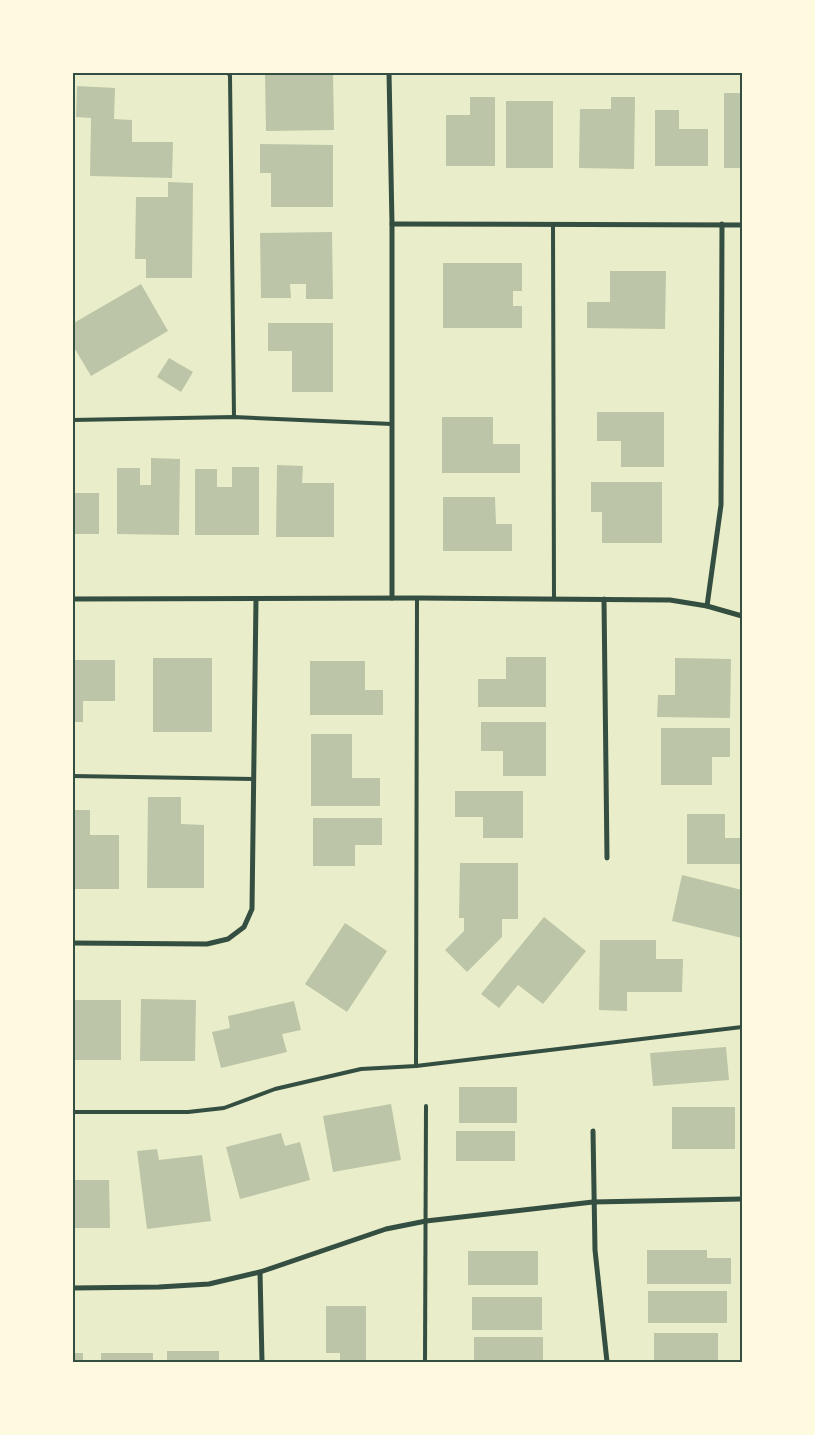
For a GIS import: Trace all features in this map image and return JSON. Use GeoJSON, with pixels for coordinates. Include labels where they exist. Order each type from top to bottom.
{"type":"FeatureCollection","features":[{"type":"Feature","properties":{"kind":"street"},"geometry":{"type":"LineString","coordinates":[[389,72],[392,224],[392,598]]}},
{"type":"Feature","properties":{"kind":"street"},"geometry":{"type":"LineString","coordinates":[[392,224],[742,225]]}},
{"type":"Feature","properties":{"kind":"street"},"geometry":{"type":"LineString","coordinates":[[707,606],[722,505],[722,224]]}},
{"type":"Feature","properties":{"kind":"street"},"geometry":{"type":"LineString","coordinates":[[72,599],[417,598],[670,600],[707,606],[742,616]]}},
{"type":"Feature","properties":{"kind":"street"},"geometry":{"type":"LineString","coordinates":[[72,943],[207,944],[228,939],[244,927],[252,909],[256,599]]}},
{"type":"Feature","properties":{"kind":"street"},"geometry":{"type":"LineString","coordinates":[[604,599],[607,858]]}},
{"type":"Feature","properties":{"kind":"street"},"geometry":{"type":"LineString","coordinates":[[593,1131],[595,1250],[607,1362]]}},
{"type":"Feature","properties":{"kind":"street"},"geometry":{"type":"LineString","coordinates":[[72,1288],[159,1287],[209,1284],[260,1272],[386,1229],[426,1221],[593,1202],[742,1199]]}},
{"type":"Feature","properties":{"kind":"street"},"geometry":{"type":"LineString","coordinates":[[260,1272],[262,1362]]}},
{"type":"Feature","properties":{"kind":"lane"},"geometry":{"type":"LineString","coordinates":[[228,72],[230,76],[234,417]]}},
{"type":"Feature","properties":{"kind":"lane"},"geometry":{"type":"LineString","coordinates":[[553,224],[554,599]]}},
{"type":"Feature","properties":{"kind":"lane"},"geometry":{"type":"LineString","coordinates":[[72,420],[234,417],[392,424]]}},
{"type":"Feature","properties":{"kind":"lane"},"geometry":{"type":"LineString","coordinates":[[416,1066],[417,598]]}},
{"type":"Feature","properties":{"kind":"lane"},"geometry":{"type":"LineString","coordinates":[[72,776],[254,779]]}},
{"type":"Feature","properties":{"kind":"lane"},"geometry":{"type":"LineString","coordinates":[[72,1112],[188,1112],[224,1108],[275,1090],[361,1069],[416,1066],[742,1027]]}},
{"type":"Feature","properties":{"kind":"lane"},"geometry":{"type":"LineString","coordinates":[[425,1362],[426,1106]]}},
{"type":"Feature","properties":{"kind":"building"},"geometry":{"type":"Polygon","coordinates":[[[265,72],[333,72],[334,130],[266,131],[265,72]]]}},
{"type":"Feature","properties":{"kind":"building"},"geometry":{"type":"Polygon","coordinates":[[[77,86],[115,88],[114,119],[132,120],[132,142],[173,142],[172,178],[90,176],[91,118],[76,117],[77,86]]]}},
{"type":"Feature","properties":{"kind":"building"},"geometry":{"type":"Polygon","coordinates":[[[724,93],[742,93],[742,168],[724,168],[724,93]]]}},
{"type":"Feature","properties":{"kind":"building"},"geometry":{"type":"Polygon","coordinates":[[[470,97],[495,97],[495,166],[446,166],[446,115],[470,115],[470,97]]]}},
{"type":"Feature","properties":{"kind":"building"},"geometry":{"type":"Polygon","coordinates":[[[611,97],[635,97],[634,169],[579,168],[580,109],[611,109],[611,97]]]}},
{"type":"Feature","properties":{"kind":"building"},"geometry":{"type":"Polygon","coordinates":[[[506,101],[553,101],[553,168],[506,168],[506,101]]]}},
{"type":"Feature","properties":{"kind":"building"},"geometry":{"type":"Polygon","coordinates":[[[655,110],[679,110],[679,129],[708,129],[708,166],[655,166],[655,110]]]}},
{"type":"Feature","properties":{"kind":"building"},"geometry":{"type":"Polygon","coordinates":[[[260,144],[333,145],[333,207],[271,207],[271,173],[260,173],[260,144]]]}},
{"type":"Feature","properties":{"kind":"building"},"geometry":{"type":"Polygon","coordinates":[[[168,182],[193,183],[192,278],[146,278],[146,259],[135,259],[136,197],[168,197],[168,182]]]}},
{"type":"Feature","properties":{"kind":"building"},"geometry":{"type":"Polygon","coordinates":[[[332,232],[333,299],[306,299],[306,284],[290,284],[291,298],[261,298],[260,233],[332,232]]]}},
{"type":"Feature","properties":{"kind":"building"},"geometry":{"type":"Polygon","coordinates":[[[443,263],[522,263],[522,291],[513,291],[513,306],[522,306],[522,328],[443,328],[443,263]]]}},
{"type":"Feature","properties":{"kind":"building"},"geometry":{"type":"Polygon","coordinates":[[[610,271],[666,271],[665,329],[587,328],[587,302],[610,302],[610,271]]]}},
{"type":"Feature","properties":{"kind":"building"},"geometry":{"type":"Polygon","coordinates":[[[141,284],[168,331],[91,376],[72,344],[72,324],[141,284]]]}},
{"type":"Feature","properties":{"kind":"building"},"geometry":{"type":"Polygon","coordinates":[[[268,323],[333,323],[333,392],[292,392],[292,351],[268,351],[268,323]]]}},
{"type":"Feature","properties":{"kind":"building"},"geometry":{"type":"Polygon","coordinates":[[[169,358],[193,372],[181,392],[157,377],[169,358]]]}},
{"type":"Feature","properties":{"kind":"building"},"geometry":{"type":"Polygon","coordinates":[[[597,412],[664,412],[664,467],[621,467],[621,441],[597,441],[597,412]]]}},
{"type":"Feature","properties":{"kind":"building"},"geometry":{"type":"Polygon","coordinates":[[[442,417],[493,417],[493,444],[520,444],[520,473],[442,473],[442,417]]]}},
{"type":"Feature","properties":{"kind":"building"},"geometry":{"type":"Polygon","coordinates":[[[151,458],[180,459],[179,535],[117,534],[117,468],[140,468],[140,485],[151,485],[151,458]]]}},
{"type":"Feature","properties":{"kind":"building"},"geometry":{"type":"Polygon","coordinates":[[[277,465],[303,466],[302,483],[334,483],[334,537],[276,537],[277,465]]]}},
{"type":"Feature","properties":{"kind":"building"},"geometry":{"type":"Polygon","coordinates":[[[232,467],[259,467],[259,535],[195,535],[195,469],[217,469],[217,487],[232,487],[232,467]]]}},
{"type":"Feature","properties":{"kind":"building"},"geometry":{"type":"Polygon","coordinates":[[[591,482],[662,482],[662,543],[602,543],[602,512],[591,512],[591,482]]]}},
{"type":"Feature","properties":{"kind":"building"},"geometry":{"type":"Polygon","coordinates":[[[72,493],[99,493],[99,534],[72,534],[72,493]]]}},
{"type":"Feature","properties":{"kind":"building"},"geometry":{"type":"Polygon","coordinates":[[[443,497],[495,497],[496,524],[512,524],[512,551],[443,551],[443,497]]]}},
{"type":"Feature","properties":{"kind":"building"},"geometry":{"type":"Polygon","coordinates":[[[506,657],[546,657],[546,707],[478,707],[478,679],[506,679],[506,657]]]}},
{"type":"Feature","properties":{"kind":"building"},"geometry":{"type":"Polygon","coordinates":[[[153,658],[212,658],[212,732],[153,732],[153,658]]]}},
{"type":"Feature","properties":{"kind":"building"},"geometry":{"type":"Polygon","coordinates":[[[675,658],[731,659],[730,718],[657,717],[658,695],[675,695],[675,658]]]}},
{"type":"Feature","properties":{"kind":"building"},"geometry":{"type":"Polygon","coordinates":[[[72,660],[115,660],[115,701],[83,701],[83,722],[72,722],[72,660]]]}},
{"type":"Feature","properties":{"kind":"building"},"geometry":{"type":"Polygon","coordinates":[[[310,661],[365,661],[365,690],[383,690],[383,715],[310,715],[310,661]]]}},
{"type":"Feature","properties":{"kind":"building"},"geometry":{"type":"Polygon","coordinates":[[[481,722],[546,722],[546,776],[503,776],[503,751],[481,751],[481,722]]]}},
{"type":"Feature","properties":{"kind":"building"},"geometry":{"type":"Polygon","coordinates":[[[661,728],[730,728],[730,757],[712,757],[712,785],[661,785],[661,728]]]}},
{"type":"Feature","properties":{"kind":"building"},"geometry":{"type":"Polygon","coordinates":[[[311,734],[352,734],[352,778],[380,778],[380,806],[311,806],[311,734]]]}},
{"type":"Feature","properties":{"kind":"building"},"geometry":{"type":"Polygon","coordinates":[[[455,791],[523,791],[523,838],[483,838],[483,817],[455,817],[455,791]]]}},
{"type":"Feature","properties":{"kind":"building"},"geometry":{"type":"Polygon","coordinates":[[[148,797],[181,797],[181,824],[204,825],[204,888],[147,888],[148,797]]]}},
{"type":"Feature","properties":{"kind":"building"},"geometry":{"type":"Polygon","coordinates":[[[72,810],[90,810],[90,835],[119,835],[119,889],[72,889],[72,810]]]}},
{"type":"Feature","properties":{"kind":"building"},"geometry":{"type":"Polygon","coordinates":[[[687,814],[725,814],[725,838],[742,838],[742,864],[687,864],[687,814]]]}},
{"type":"Feature","properties":{"kind":"building"},"geometry":{"type":"Polygon","coordinates":[[[313,818],[382,818],[382,845],[355,845],[355,866],[313,866],[313,818]]]}},
{"type":"Feature","properties":{"kind":"building"},"geometry":{"type":"Polygon","coordinates":[[[460,863],[518,863],[518,919],[502,919],[502,937],[467,972],[445,950],[464,931],[464,918],[459,918],[460,863]]]}},
{"type":"Feature","properties":{"kind":"building"},"geometry":{"type":"Polygon","coordinates":[[[682,875],[742,890],[742,938],[672,921],[682,875]]]}},
{"type":"Feature","properties":{"kind":"building"},"geometry":{"type":"Polygon","coordinates":[[[544,917],[586,951],[543,1004],[518,985],[499,1008],[481,994],[544,917]]]}},
{"type":"Feature","properties":{"kind":"building"},"geometry":{"type":"Polygon","coordinates":[[[345,923],[387,951],[347,1012],[305,984],[345,923]]]}},
{"type":"Feature","properties":{"kind":"building"},"geometry":{"type":"Polygon","coordinates":[[[600,940],[656,940],[656,959],[683,959],[682,992],[627,992],[627,1011],[599,1010],[600,940]]]}},
{"type":"Feature","properties":{"kind":"building"},"geometry":{"type":"Polygon","coordinates":[[[141,999],[196,1000],[195,1061],[140,1061],[141,999]]]}},
{"type":"Feature","properties":{"kind":"building"},"geometry":{"type":"Polygon","coordinates":[[[72,1000],[121,1000],[121,1060],[72,1060],[72,1000]]]}},
{"type":"Feature","properties":{"kind":"building"},"geometry":{"type":"Polygon","coordinates":[[[294,1001],[301,1030],[282,1034],[287,1052],[221,1068],[212,1032],[230,1028],[228,1016],[294,1001]]]}},
{"type":"Feature","properties":{"kind":"building"},"geometry":{"type":"Polygon","coordinates":[[[726,1047],[729,1080],[653,1086],[650,1053],[726,1047]]]}},
{"type":"Feature","properties":{"kind":"building"},"geometry":{"type":"Polygon","coordinates":[[[459,1087],[517,1087],[517,1123],[459,1123],[459,1087]]]}},
{"type":"Feature","properties":{"kind":"building"},"geometry":{"type":"Polygon","coordinates":[[[391,1104],[401,1160],[333,1172],[323,1116],[391,1104]]]}},
{"type":"Feature","properties":{"kind":"building"},"geometry":{"type":"Polygon","coordinates":[[[672,1107],[735,1107],[735,1149],[672,1149],[672,1107]]]}},
{"type":"Feature","properties":{"kind":"building"},"geometry":{"type":"Polygon","coordinates":[[[456,1131],[515,1131],[515,1161],[456,1161],[456,1131]]]}},
{"type":"Feature","properties":{"kind":"building"},"geometry":{"type":"Polygon","coordinates":[[[281,1133],[285,1146],[300,1142],[310,1180],[240,1199],[226,1147],[281,1133]]]}},
{"type":"Feature","properties":{"kind":"building"},"geometry":{"type":"Polygon","coordinates":[[[157,1149],[159,1160],[202,1155],[211,1221],[147,1229],[137,1151],[157,1149]]]}},
{"type":"Feature","properties":{"kind":"building"},"geometry":{"type":"Polygon","coordinates":[[[72,1180],[109,1180],[110,1228],[72,1228],[72,1180]]]}},
{"type":"Feature","properties":{"kind":"building"},"geometry":{"type":"Polygon","coordinates":[[[647,1250],[707,1250],[707,1258],[731,1258],[731,1284],[647,1284],[647,1250]]]}},
{"type":"Feature","properties":{"kind":"building"},"geometry":{"type":"Polygon","coordinates":[[[468,1251],[538,1251],[538,1285],[468,1285],[468,1251]]]}},
{"type":"Feature","properties":{"kind":"building"},"geometry":{"type":"Polygon","coordinates":[[[648,1291],[727,1291],[727,1323],[648,1323],[648,1291]]]}},
{"type":"Feature","properties":{"kind":"building"},"geometry":{"type":"Polygon","coordinates":[[[472,1297],[542,1297],[542,1330],[472,1330],[472,1297]]]}},
{"type":"Feature","properties":{"kind":"building"},"geometry":{"type":"Polygon","coordinates":[[[326,1306],[366,1306],[366,1362],[340,1362],[340,1353],[326,1353],[326,1306]]]}},
{"type":"Feature","properties":{"kind":"building"},"geometry":{"type":"Polygon","coordinates":[[[654,1333],[718,1333],[718,1362],[654,1362],[654,1333]]]}},
{"type":"Feature","properties":{"kind":"building"},"geometry":{"type":"Polygon","coordinates":[[[474,1337],[543,1337],[543,1362],[474,1362],[474,1337]]]}},
{"type":"Feature","properties":{"kind":"building"},"geometry":{"type":"Polygon","coordinates":[[[167,1351],[219,1351],[219,1362],[167,1362],[167,1351]]]}},
{"type":"Feature","properties":{"kind":"building"},"geometry":{"type":"Polygon","coordinates":[[[72,1353],[83,1353],[83,1362],[72,1362],[72,1353]]]}},
{"type":"Feature","properties":{"kind":"building"},"geometry":{"type":"Polygon","coordinates":[[[101,1353],[153,1353],[153,1362],[101,1362],[101,1353]]]}}]}
